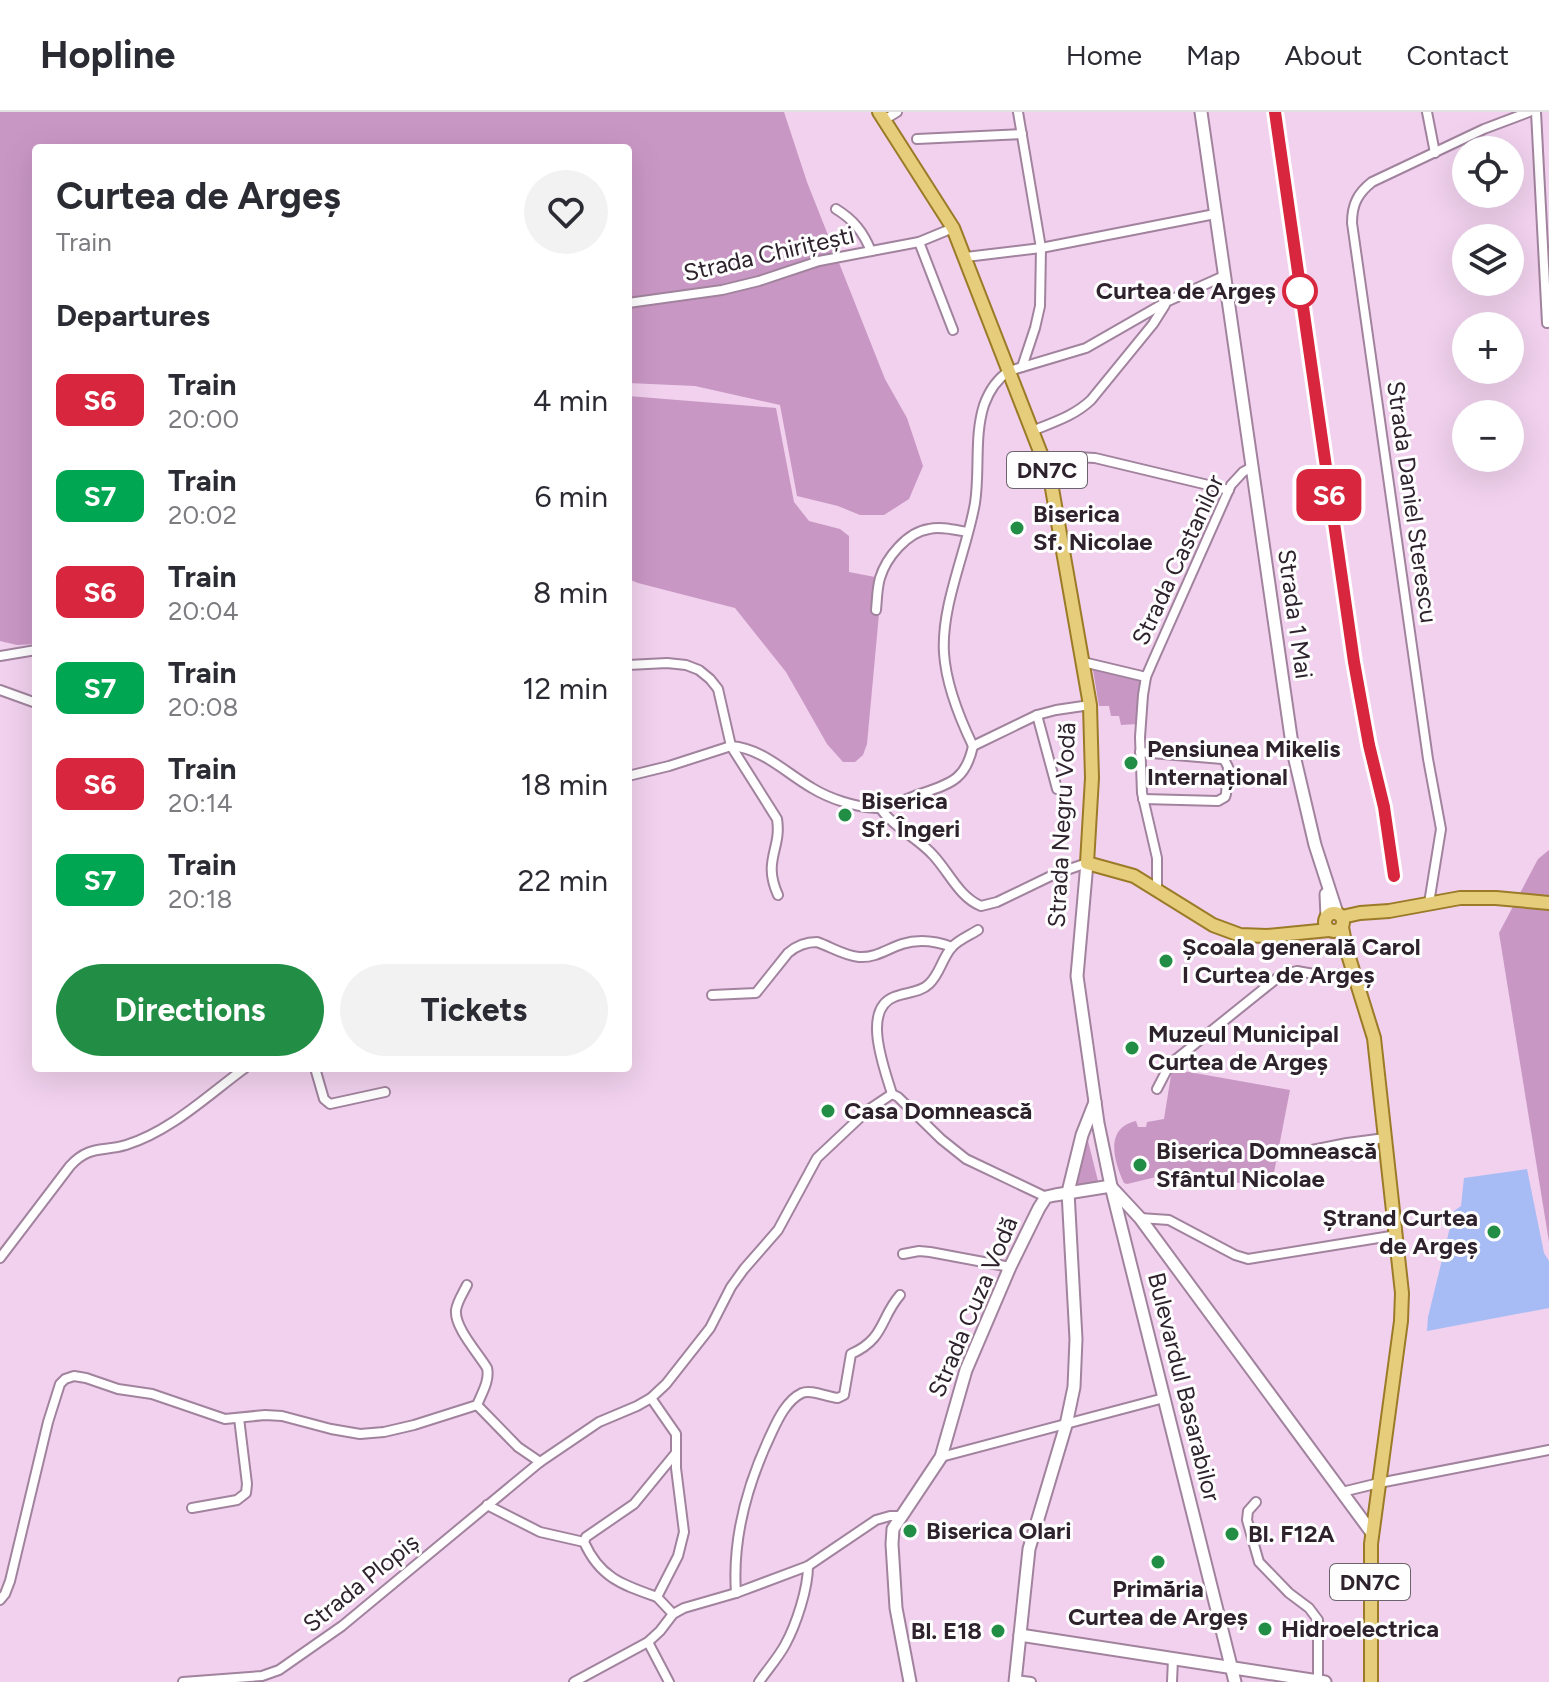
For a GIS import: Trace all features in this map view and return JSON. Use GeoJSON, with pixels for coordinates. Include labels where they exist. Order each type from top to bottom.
{"type":"FeatureCollection","features":[{"type":"Feature","properties":{"kind":"main road","name":"Strada 1 Mai"},"geometry":{"type":"LineString","coordinates":[[1201,112],[1297,775],[1335,923]]}},
{"type":"Feature","properties":{"kind":"main road","name":"Strada Negru Vodă"},"geometry":{"type":"LineString","coordinates":[[881,116],[953,228],[1015,369],[1055,502],[1090,705],[1092,778],[1077,976],[1095,1102]]}},
{"type":"Feature","properties":{"kind":"main road"},"geometry":{"type":"LineString","coordinates":[[1087,863],[1134,876],[1213,925],[1251,936],[1300,932],[1361,920],[1373,913],[1460,898],[1549,903]]}},
{"type":"Feature","properties":{"kind":"main road","name":"DN7C"},"geometry":{"type":"LineString","coordinates":[[1335,923],[1355,973],[1374,1038],[1402,1278],[1402,1307],[1372,1533],[1371,1682]]}},
{"type":"Feature","properties":{"kind":"main road"},"geometry":{"type":"LineString","coordinates":[[1015,1681],[1029,1549],[1066,1425],[1074,1387],[1077,1357],[1068,1192],[1082,1135],[1095,1102]]}},
{"type":"Feature","properties":{"kind":"main road","name":"Bulevardul Basarabilor"},"geometry":{"type":"LineString","coordinates":[[1095,1102],[1111,1186],[1235,1682]]}},
{"type":"Feature","properties":{"kind":"main road"},"geometry":{"type":"LineString","coordinates":[[1111,1186],[1140,1218],[1372,1533]]}},
{"type":"Feature","properties":{"kind":"main road","name":"Strada Cuza Vodă"},"geometry":{"type":"LineString","coordinates":[[910,1682],[897,1620],[893,1529],[941,1457],[961,1383],[1010,1267],[1046,1197],[1111,1186]]}},
{"type":"Feature","properties":{"kind":"main road"},"geometry":{"type":"LineString","coordinates":[[1020,1635],[1325,1682]]}},
{"type":"Feature","properties":{"kind":"street"},"geometry":{"type":"LineString","coordinates":[[881,116],[897,112]]}},
{"type":"Feature","properties":{"kind":"street"},"geometry":{"type":"LineString","coordinates":[[1015,369],[1035,328],[1040,306],[1041,248],[1018,112]]}},
{"type":"Feature","properties":{"kind":"street"},"geometry":{"type":"LineString","coordinates":[[1427,112],[1435,153]]}},
{"type":"Feature","properties":{"kind":"street","name":"Strada Daniel Sterescu"},"geometry":{"type":"LineString","coordinates":[[1429,903],[1441,829],[1423,728],[1352,211],[1356,198],[1372,182],[1484,129],[1529,112]]}},
{"type":"Feature","properties":{"kind":"street"},"geometry":{"type":"LineString","coordinates":[[1536,112],[1547,323]]}},
{"type":"Feature","properties":{"kind":"street"},"geometry":{"type":"LineString","coordinates":[[917,139],[1022,134]]}},
{"type":"Feature","properties":{"kind":"street","name":"Strada Chirițești"},"geometry":{"type":"LineString","coordinates":[[836,209],[860,228],[871,251]]}},
{"type":"Feature","properties":{"kind":"street"},"geometry":{"type":"LineString","coordinates":[[966,257],[1041,248],[1215,214]]}},
{"type":"Feature","properties":{"kind":"street","name":"Strada Chirițești"},"geometry":{"type":"LineString","coordinates":[[632,302],[722,290],[819,261],[919,242],[953,228]]}},
{"type":"Feature","properties":{"kind":"street"},"geometry":{"type":"LineString","coordinates":[[919,242],[953,330]]}},
{"type":"Feature","properties":{"kind":"street"},"geometry":{"type":"LineString","coordinates":[[632,775],[731,746],[752,750],[825,795],[880,808],[955,780],[966,768],[973,746],[952,696],[944,653],[944,633],[975,503],[983,409],[987,396],[1000,377],[1015,369],[1086,348],[1168,301],[1224,276]]}},
{"type":"Feature","properties":{"kind":"street"},"geometry":{"type":"LineString","coordinates":[[1032,431],[1065,418],[1091,400],[1168,301]]}},
{"type":"Feature","properties":{"kind":"street"},"geometry":{"type":"LineString","coordinates":[[1144,315],[1153,324]]}},
{"type":"Feature","properties":{"kind":"street"},"geometry":{"type":"LineString","coordinates":[[1044,459],[1095,458],[1229,490]]}},
{"type":"Feature","properties":{"kind":"street","name":"Strada Castanilor"},"geometry":{"type":"LineString","coordinates":[[1157,889],[1157,858],[1143,799],[1140,752],[1146,677],[1229,490],[1238,477],[1252,467]]}},
{"type":"Feature","properties":{"kind":"street"},"geometry":{"type":"LineString","coordinates":[[876,610],[881,575],[903,544],[916,533],[927,529],[967,532]]}},
{"type":"Feature","properties":{"kind":"street"},"geometry":{"type":"LineString","coordinates":[[0,656],[32,651]]}},
{"type":"Feature","properties":{"kind":"street"},"geometry":{"type":"LineString","coordinates":[[1083,662],[1146,677]]}},
{"type":"Feature","properties":{"kind":"street"},"geometry":{"type":"LineString","coordinates":[[632,665],[686,665],[699,670],[718,689],[731,746],[777,819],[771,871],[778,895]]}},
{"type":"Feature","properties":{"kind":"street"},"geometry":{"type":"LineString","coordinates":[[0,690],[32,702]]}},
{"type":"Feature","properties":{"kind":"street"},"geometry":{"type":"LineString","coordinates":[[973,746],[1037,715],[1090,705]]}},
{"type":"Feature","properties":{"kind":"street","name":"Strada Negru Vodă"},"geometry":{"type":"LineString","coordinates":[[1037,715],[1057,789]]}},
{"type":"Feature","properties":{"kind":"street"},"geometry":{"type":"LineString","coordinates":[[1140,752],[1222,759],[1228,767],[1226,794],[1222,799],[1143,799]]}},
{"type":"Feature","properties":{"kind":"street"},"geometry":{"type":"LineString","coordinates":[[880,808],[894,824],[930,852],[959,889],[981,906],[1087,863]]}},
{"type":"Feature","properties":{"kind":"street"},"geometry":{"type":"LineString","coordinates":[[978,930],[952,947],[929,985],[892,997],[880,1010],[876,1028],[892,1094],[966,1159],[1046,1197]]}},
{"type":"Feature","properties":{"kind":"street"},"geometry":{"type":"LineString","coordinates":[[712,995],[756,993],[788,953],[811,942],[858,957],[918,941],[952,947]]}},
{"type":"Feature","properties":{"kind":"street"},"geometry":{"type":"LineString","coordinates":[[1157,1089],[1170,1064],[1281,975],[1297,971],[1325,976],[1355,973]]}},
{"type":"Feature","properties":{"kind":"street"},"geometry":{"type":"LineString","coordinates":[[0,1258],[82,1154],[128,1144],[164,1127],[240,1072]]}},
{"type":"Feature","properties":{"kind":"street"},"geometry":{"type":"LineString","coordinates":[[316,1072],[324,1099],[330,1104],[385,1092]]}},
{"type":"Feature","properties":{"kind":"street","name":"Strada Plopiș"},"geometry":{"type":"LineString","coordinates":[[183,1682],[262,1676],[279,1670],[351,1620],[540,1462],[599,1422],[651,1398],[666,1384],[710,1328],[731,1287],[778,1230],[817,1158],[868,1110],[892,1094]]}},
{"type":"Feature","properties":{"kind":"street"},"geometry":{"type":"LineString","coordinates":[[1302,1152],[1385,1138]]}},
{"type":"Feature","properties":{"kind":"street"},"geometry":{"type":"LineString","coordinates":[[1140,1218],[1169,1220],[1248,1259],[1397,1235]]}},
{"type":"Feature","properties":{"kind":"street"},"geometry":{"type":"LineString","coordinates":[[903,1254],[930,1252],[1010,1267]]}},
{"type":"Feature","properties":{"kind":"street"},"geometry":{"type":"LineString","coordinates":[[0,1600],[12,1572],[48,1422],[60,1384],[65,1379],[74,1376],[86,1378],[118,1389],[152,1394],[225,1419],[282,1416],[360,1434],[414,1425],[477,1405],[487,1381],[489,1372],[459,1325],[456,1315],[467,1285]]}},
{"type":"Feature","properties":{"kind":"street"},"geometry":{"type":"LineString","coordinates":[[736,1593],[740,1524],[749,1485],[774,1427],[789,1404],[803,1393],[838,1398],[844,1395],[851,1354],[861,1350],[881,1329],[891,1305],[900,1295]]}},
{"type":"Feature","properties":{"kind":"street"},"geometry":{"type":"LineString","coordinates":[[651,1398],[676,1434],[677,1483],[684,1526],[684,1539],[657,1597]]}},
{"type":"Feature","properties":{"kind":"street"},"geometry":{"type":"LineString","coordinates":[[941,1457],[1164,1398]]}},
{"type":"Feature","properties":{"kind":"street"},"geometry":{"type":"LineString","coordinates":[[477,1405],[518,1447],[540,1462]]}},
{"type":"Feature","properties":{"kind":"street"},"geometry":{"type":"LineString","coordinates":[[192,1508],[237,1500],[246,1493],[239,1418]]}},
{"type":"Feature","properties":{"kind":"street"},"geometry":{"type":"LineString","coordinates":[[1342,1492],[1549,1450]]}},
{"type":"Feature","properties":{"kind":"street"},"geometry":{"type":"LineString","coordinates":[[584,1542],[586,1537],[634,1504],[676,1453]]}},
{"type":"Feature","properties":{"kind":"street"},"geometry":{"type":"LineString","coordinates":[[1256,1502],[1248,1511],[1247,1520],[1259,1562],[1318,1620],[1318,1681]]}},
{"type":"Feature","properties":{"kind":"street"},"geometry":{"type":"LineString","coordinates":[[487,1505],[540,1532],[584,1542],[613,1579],[657,1597],[673,1614]]}},
{"type":"Feature","properties":{"kind":"street"},"geometry":{"type":"LineString","coordinates":[[574,1682],[590,1678],[648,1642],[673,1614],[684,1608],[736,1593],[808,1566],[876,1520],[900,1516]]}},
{"type":"Feature","properties":{"kind":"street"},"geometry":{"type":"LineString","coordinates":[[759,1682],[785,1645],[805,1590],[808,1566]]}},
{"type":"Feature","properties":{"kind":"street"},"geometry":{"type":"LineString","coordinates":[[648,1642],[669,1682]]}},
{"type":"Feature","properties":{"kind":"street"},"geometry":{"type":"LineString","coordinates":[[1172,1682],[1173,1659]]}},
{"type":"Feature","properties":{"kind":"street"},"geometry":{"type":"LineString","coordinates":[[1015,1681],[1031,1682]]}},
{"type":"Feature","properties":{"kind":"shaded area"},"geometry":{"type":"Polygon","coordinates":[[[0,112],[784,112],[807,182],[885,379],[907,418],[923,466],[909,499],[884,515],[860,515],[797,496],[780,405],[695,386],[632,383],[632,144],[32,144],[32,644],[0,641],[0,112]]]}},
{"type":"Feature","properties":{"kind":"shaded area"},"geometry":{"type":"Polygon","coordinates":[[[632,396],[776,408],[794,502],[809,521],[840,529],[849,536],[849,572],[875,577],[871,612],[879,614],[867,744],[863,755],[855,762],[843,762],[827,744],[786,672],[735,608],[632,581],[632,396]]]}},
{"type":"Feature","properties":{"kind":"shaded area"},"geometry":{"type":"Polygon","coordinates":[[[1093,670],[1144,679],[1137,724],[1121,725],[1119,716],[1111,716],[1109,706],[1099,706],[1093,670]]]}},
{"type":"Feature","properties":{"kind":"shaded area"},"geometry":{"type":"Polygon","coordinates":[[[1549,850],[1549,1242],[1499,933],[1538,859],[1549,850]]]}},
{"type":"Feature","properties":{"kind":"shaded area"},"geometry":{"type":"Polygon","coordinates":[[[1172,1069],[1290,1090],[1271,1188],[1173,1173],[1124,1183],[1115,1156],[1116,1138],[1126,1125],[1136,1121],[1138,1127],[1146,1127],[1147,1122],[1164,1119],[1172,1069]]]}},
{"type":"Feature","properties":{"kind":"shaded area"},"geometry":{"type":"Polygon","coordinates":[[[1087,1137],[1098,1181],[1075,1185],[1087,1137]]]}},
{"type":"Feature","properties":{"kind":"water","name":"Ștrand Curtea de Argeș"},"geometry":{"type":"Polygon","coordinates":[[[1527,1169],[1544,1253],[1549,1261],[1549,1308],[1427,1331],[1454,1211],[1461,1206],[1464,1178],[1527,1169]]]}},
{"type":"Feature","properties":{"kind":"railway"},"geometry":{"type":"LineString","coordinates":[[1275,112],[1354,662],[1384,807],[1394,876]]}},
{"type":"Feature","properties":{"kind":"train","name":"S6"},"geometry":{"type":"LineString","coordinates":[[1275,112],[1354,662],[1384,807],[1394,876]]}},
{"type":"Feature","properties":{"kind":"place","name":"Curtea de Argeș"},"geometry":{"type":"Point","coordinates":[1300,291]}},
{"type":"Feature","properties":{"kind":"place","name":"Biserica Sf. Nicolae"},"geometry":{"type":"Point","coordinates":[1017,528]}},
{"type":"Feature","properties":{"kind":"place","name":"Pensiunea Mikelis Internațional"},"geometry":{"type":"Point","coordinates":[1131,763]}},
{"type":"Feature","properties":{"kind":"place","name":"Biserica Sf. Îngeri"},"geometry":{"type":"Point","coordinates":[845,815]}},
{"type":"Feature","properties":{"kind":"place","name":"Școala generală Carol I Curtea de Argeș"},"geometry":{"type":"Point","coordinates":[1166,961]}},
{"type":"Feature","properties":{"kind":"place","name":"Muzeul Municipal Curtea de Argeș"},"geometry":{"type":"Point","coordinates":[1132,1048]}},
{"type":"Feature","properties":{"kind":"place","name":"Casa Domnească"},"geometry":{"type":"Point","coordinates":[828,1111]}},
{"type":"Feature","properties":{"kind":"place","name":"Biserica Domnească Sfântul Nicolae"},"geometry":{"type":"Point","coordinates":[1140,1165]}},
{"type":"Feature","properties":{"kind":"place","name":"Ștrand Curtea de Argeș"},"geometry":{"type":"Point","coordinates":[1494,1232]}},
{"type":"Feature","properties":{"kind":"place","name":"Biserica Olari"},"geometry":{"type":"Point","coordinates":[910,1531]}},
{"type":"Feature","properties":{"kind":"place","name":"Bl. F12A"},"geometry":{"type":"Point","coordinates":[1232,1534]}},
{"type":"Feature","properties":{"kind":"place","name":"Primăria Curtea de Argeș"},"geometry":{"type":"Point","coordinates":[1158,1562]}},
{"type":"Feature","properties":{"kind":"place","name":"Hidroelectrica"},"geometry":{"type":"Point","coordinates":[1265,1629]}},
{"type":"Feature","properties":{"kind":"place","name":"Bl. E18"},"geometry":{"type":"Point","coordinates":[998,1631]}}]}
